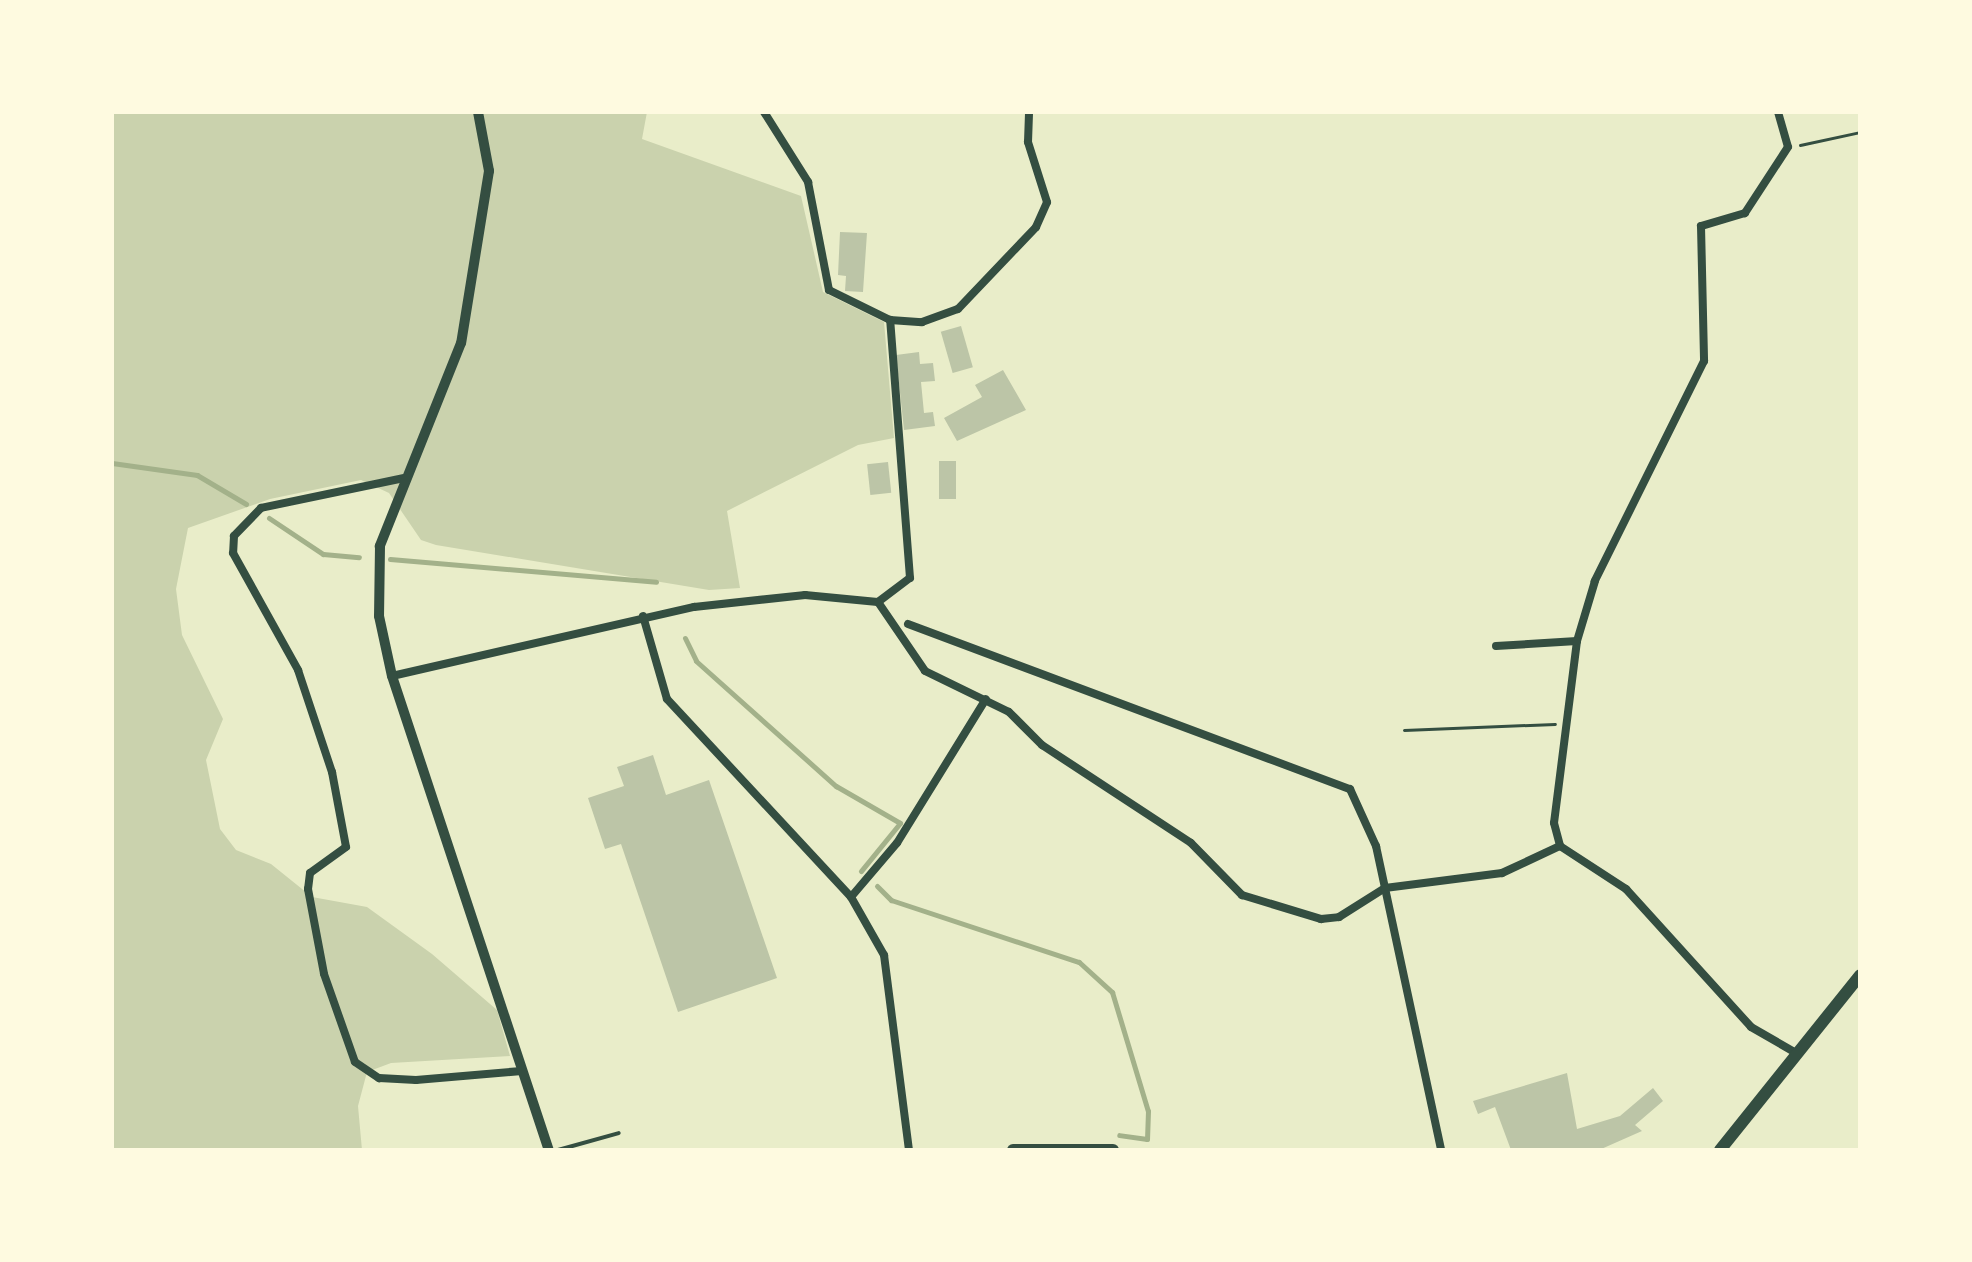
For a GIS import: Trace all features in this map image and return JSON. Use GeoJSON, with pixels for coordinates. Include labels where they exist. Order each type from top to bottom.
{"type":"FeatureCollection","features":[{"type":"Feature","properties":{"kind":"main road"},"geometry":{"type":"LineString","coordinates":[[1720,1150],[1860,975]]}},
{"type":"Feature","properties":{"kind":"main road"},"geometry":{"type":"LineString","coordinates":[[1013,1150],[1113,1150]]}},
{"type":"Feature","properties":{"kind":"street"},"geometry":{"type":"LineString","coordinates":[[478,112],[489,171],[461,343],[404,478],[380,546],[379,616],[392,676],[549,1150]]}},
{"type":"Feature","properties":{"kind":"street"},"geometry":{"type":"LineString","coordinates":[[764,112],[808,182],[829,290],[890,320],[922,322],[958,309],[1036,227],[1047,202],[1028,142],[1029,112]]}},
{"type":"Feature","properties":{"kind":"street"},"geometry":{"type":"LineString","coordinates":[[1778,112],[1788,147],[1745,213],[1701,226],[1704,361],[1595,581],[1577,641],[1554,823],[1560,846],[1626,889],[1751,1027],[1799,1054]]}},
{"type":"Feature","properties":{"kind":"street"},"geometry":{"type":"LineString","coordinates":[[392,676],[643,616],[805,595],[878,602],[910,578],[890,320]]}},
{"type":"Feature","properties":{"kind":"street"},"geometry":{"type":"LineString","coordinates":[[404,478],[261,508],[234,536],[233,553],[298,670],[332,772],[346,847],[310,873],[308,889],[324,974],[355,1062],[379,1078],[416,1080],[522,1071]]}},
{"type":"Feature","properties":{"kind":"street"},"geometry":{"type":"LineString","coordinates":[[878,602],[925,671],[986,699],[1191,843],[1242,895],[1321,919],[1339,917],[1385,888],[1502,873],[1560,846]]}},
{"type":"Feature","properties":{"kind":"street"},"geometry":{"type":"LineString","coordinates":[[643,616],[667,699],[851,897],[884,955],[909,1150]]}},
{"type":"Feature","properties":{"kind":"street"},"geometry":{"type":"LineString","coordinates":[[908,624],[1328,776],[1362,803],[1385,888],[1441,1150]]}},
{"type":"Feature","properties":{"kind":"street"},"geometry":{"type":"LineString","coordinates":[[1496,646],[1577,641]]}},
{"type":"Feature","properties":{"kind":"street"},"geometry":{"type":"LineString","coordinates":[[851,897],[897,843],[986,699]]}},
{"type":"Feature","properties":{"kind":"lane"},"geometry":{"type":"LineString","coordinates":[[558,1150],[619,1133]]}},
{"type":"Feature","properties":{"kind":"path"},"geometry":{"type":"LineString","coordinates":[[1788,147],[1860,132]]}},
{"type":"Feature","properties":{"kind":"path"},"geometry":{"type":"LineString","coordinates":[[1404,730],[1567,723]]}},
{"type":"Feature","properties":{"kind":"green space"},"geometry":{"type":"Polygon","coordinates":[[[112,112],[647,112],[642,139],[801,196],[823,292],[884,322],[894,438],[858,445],[727,511],[740,588],[709,590],[436,545],[421,540],[389,493],[361,480],[270,499],[188,528],[176,589],[182,635],[223,719],[206,760],[220,829],[236,850],[271,864],[312,897],[367,907],[432,954],[497,1010],[510,1056],[391,1063],[367,1072],[358,1106],[362,1150],[112,1150],[112,112]]]}},
{"type":"Feature","properties":{"kind":"building"},"geometry":{"type":"Polygon","coordinates":[[[840,232],[867,233],[863,292],[845,291],[846,276],[838,275],[840,232]]]}},
{"type":"Feature","properties":{"kind":"building"},"geometry":{"type":"Polygon","coordinates":[[[961,326],[973,367],[953,373],[941,332],[961,326]]]}},
{"type":"Feature","properties":{"kind":"building"},"geometry":{"type":"Polygon","coordinates":[[[919,352],[920,364],[933,363],[935,381],[921,382],[924,413],[933,412],[935,426],[904,430],[896,355],[919,352]]]}},
{"type":"Feature","properties":{"kind":"building"},"geometry":{"type":"Polygon","coordinates":[[[1003,370],[1026,410],[957,441],[944,418],[982,397],[975,385],[1003,370]]]}},
{"type":"Feature","properties":{"kind":"building"},"geometry":{"type":"Polygon","coordinates":[[[939,461],[956,461],[956,499],[939,499],[939,461]]]}},
{"type":"Feature","properties":{"kind":"building"},"geometry":{"type":"Polygon","coordinates":[[[888,462],[891,493],[870,495],[867,464],[888,462]]]}},
{"type":"Feature","properties":{"kind":"building"},"geometry":{"type":"Polygon","coordinates":[[[653,755],[666,795],[709,780],[777,978],[678,1012],[621,844],[605,849],[588,798],[624,786],[617,767],[653,755]]]}},
{"type":"Feature","properties":{"kind":"building"},"geometry":{"type":"Polygon","coordinates":[[[1567,1073],[1577,1129],[1620,1116],[1653,1088],[1663,1101],[1635,1125],[1642,1131],[1599,1150],[1511,1150],[1495,1107],[1478,1114],[1473,1101],[1567,1073]]]}},
{"type":"Feature","properties":{"kind":"waterway"},"geometry":{"type":"LineString","coordinates":[[112,463],[197,475],[246,504]]}},
{"type":"Feature","properties":{"kind":"waterway"},"geometry":{"type":"LineString","coordinates":[[269,518],[323,554],[359,557]]}},
{"type":"Feature","properties":{"kind":"waterway"},"geometry":{"type":"LineString","coordinates":[[390,559],[656,582]]}},
{"type":"Feature","properties":{"kind":"waterway"},"geometry":{"type":"LineString","coordinates":[[685,638],[696,661],[836,786],[900,823],[861,871]]}},
{"type":"Feature","properties":{"kind":"waterway"},"geometry":{"type":"LineString","coordinates":[[877,886],[891,900],[1079,962],[1112,992],[1148,1111],[1147,1139],[1119,1135]]}}]}
